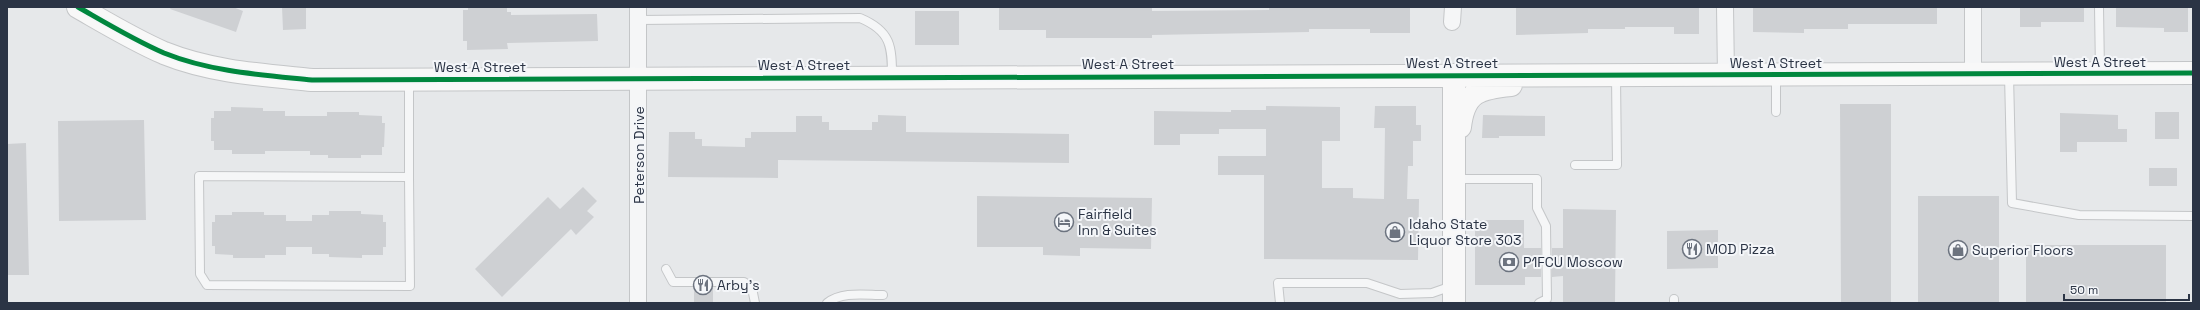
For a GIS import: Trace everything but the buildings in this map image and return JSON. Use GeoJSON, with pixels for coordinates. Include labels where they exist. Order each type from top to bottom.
{"type":"FeatureCollection","features":[{"type":"Feature","properties":{"kind":"street","name":"West A Street"},"geometry":{"type":"LineString","coordinates":[[78,7],[112,27],[165,53],[225,70],[312,80],[2193,73]]}},
{"type":"Feature","properties":{"kind":"street"},"geometry":{"type":"LineString","coordinates":[[1725,7],[1726,74]]}},
{"type":"Feature","properties":{"kind":"street"},"geometry":{"type":"LineString","coordinates":[[1973,7],[1973,74]]}},
{"type":"Feature","properties":{"kind":"street","name":"Peterson Drive"},"geometry":{"type":"LineString","coordinates":[[638,13],[638,303]]}},
{"type":"Feature","properties":{"kind":"street"},"geometry":{"type":"LineString","coordinates":[[1454,75],[1454,294]]}},
{"type":"Feature","properties":{"kind":"street"},"geometry":{"type":"LineString","coordinates":[[1455,172],[1462,111],[1473,93],[1489,87],[1616,76]]}},
{"type":"Feature","properties":{"kind":"lane"},"geometry":{"type":"LineString","coordinates":[[2099,7],[2100,74]]}},
{"type":"Feature","properties":{"kind":"lane"},"geometry":{"type":"LineString","coordinates":[[638,13],[860,18],[873,24],[884,33],[890,44],[892,77]]}},
{"type":"Feature","properties":{"kind":"lane"},"geometry":{"type":"LineString","coordinates":[[1776,74],[1776,112]]}},
{"type":"Feature","properties":{"kind":"lane"},"geometry":{"type":"LineString","coordinates":[[2009,74],[2012,203],[2079,215],[2193,216]]}},
{"type":"Feature","properties":{"kind":"lane"},"geometry":{"type":"LineString","coordinates":[[1575,165],[1617,165],[1616,76]]}},
{"type":"Feature","properties":{"kind":"lane"},"geometry":{"type":"LineString","coordinates":[[409,80],[410,286],[207,285],[200,274],[199,176],[409,177]]}},
{"type":"Feature","properties":{"kind":"lane"},"geometry":{"type":"LineString","coordinates":[[1455,172],[1537,179],[1537,208],[1546,226],[1547,299],[1539,303]]}},
{"type":"Feature","properties":{"kind":"lane"},"geometry":{"type":"LineString","coordinates":[[666,269],[673,282],[744,282],[752,288],[755,303]]}},
{"type":"Feature","properties":{"kind":"lane"},"geometry":{"type":"LineString","coordinates":[[1280,303],[1278,284],[1367,283],[1400,294],[1454,294]]}},
{"type":"Feature","properties":{"kind":"lane"},"geometry":{"type":"LineString","coordinates":[[827,303],[844,295],[883,295]]}},
{"type":"Feature","properties":{"kind":"cycle path"},"geometry":{"type":"LineString","coordinates":[[78,7],[142,43],[164,53],[200,65],[237,72],[312,80],[2193,73]]}},
{"type":"Feature","properties":{"kind":"place","name":"Fairfield Inn & Suites"},"geometry":{"type":"Point","coordinates":[1064,222]}},
{"type":"Feature","properties":{"kind":"place","name":"Idaho State Liquor Store 303"},"geometry":{"type":"Point","coordinates":[1395,232]}},
{"type":"Feature","properties":{"kind":"place","name":"MOD Pizza"},"geometry":{"type":"Point","coordinates":[1692,249]}},
{"type":"Feature","properties":{"kind":"place","name":"Superior Floors"},"geometry":{"type":"Point","coordinates":[1958,250]}},
{"type":"Feature","properties":{"kind":"place","name":"P1FCU Moscow"},"geometry":{"type":"Point","coordinates":[1509,262]}},
{"type":"Feature","properties":{"kind":"place","name":"Arby's"},"geometry":{"type":"Point","coordinates":[703,285]}}]}
